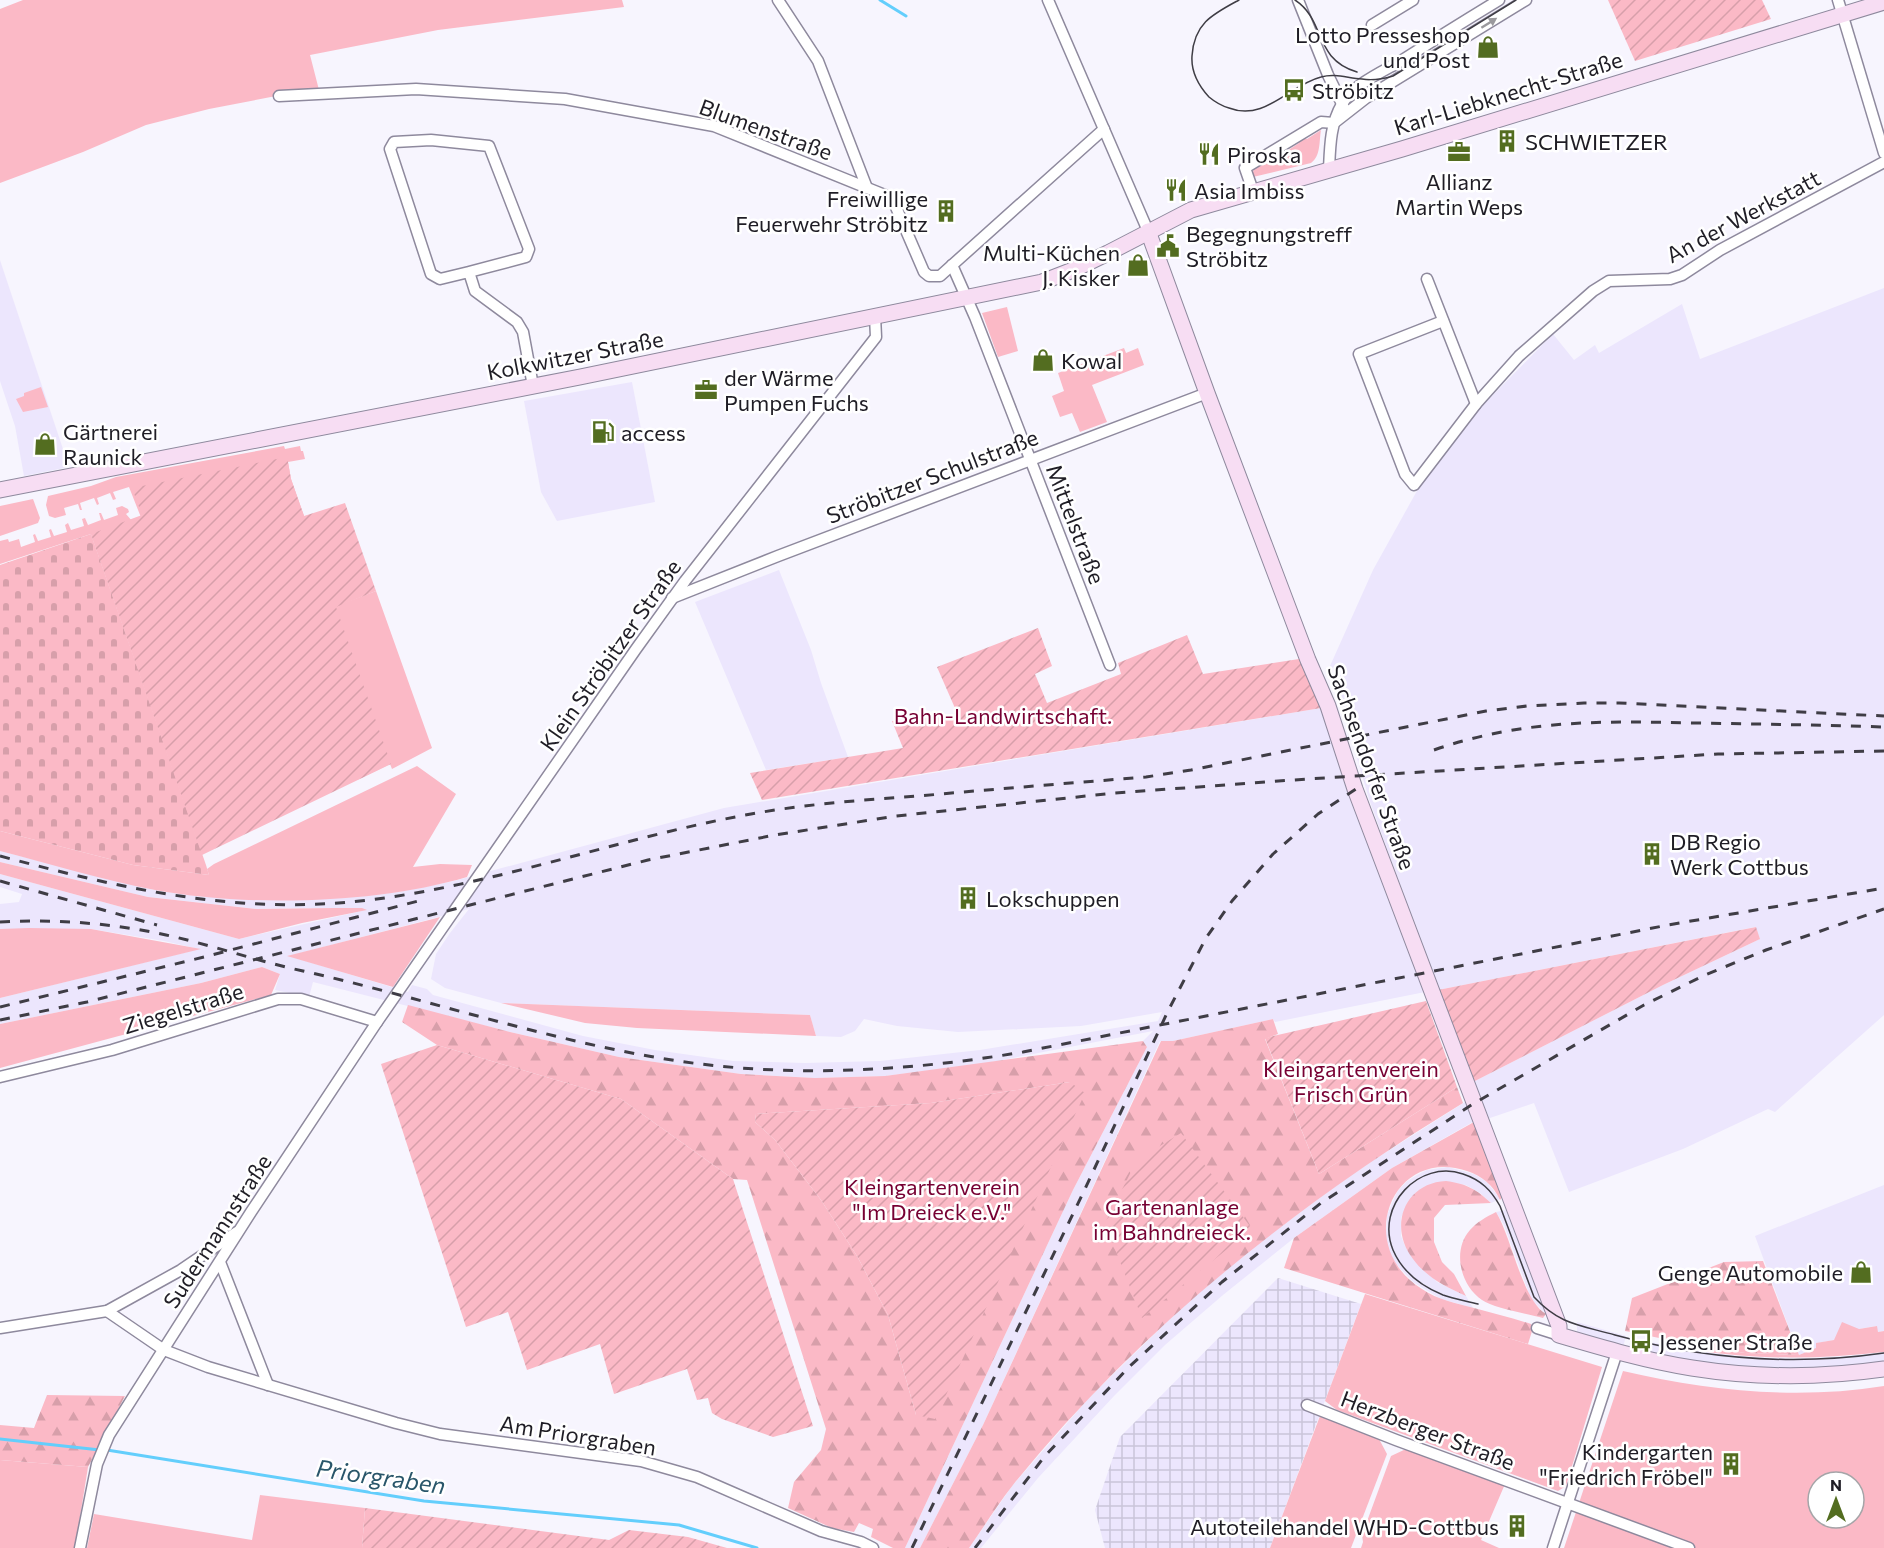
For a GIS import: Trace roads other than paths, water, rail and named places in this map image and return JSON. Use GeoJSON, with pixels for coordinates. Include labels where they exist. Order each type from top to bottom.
{"type":"FeatureCollection","features":[{"type":"Feature","properties":{"kind":"main road","name":"Karl-Liebknecht-Straße"},"geometry":{"type":"LineString","coordinates":[[1148,231],[1191,210],[1329,170],[1840,7],[1884,2]]}},
{"type":"Feature","properties":{"kind":"main road","name":"Kolkwitzer Straße"},"geometry":{"type":"LineString","coordinates":[[0,490],[533,386],[1042,282],[1100,258],[1148,231]]}},
{"type":"Feature","properties":{"kind":"main road","name":"Sachsendorfer Straße"},"geometry":{"type":"LineString","coordinates":[[1148,231],[1304,650],[1328,706],[1355,789],[1559,1326],[1559,1335]]}},
{"type":"Feature","properties":{"kind":"main road"},"geometry":{"type":"LineString","coordinates":[[1559,1335],[1617,1352],[1691,1368],[1746,1374],[1821,1375],[1884,1369]]}},
{"type":"Feature","properties":{"kind":"street"},"geometry":{"type":"LineString","coordinates":[[778,0],[818,62],[867,188]]}},
{"type":"Feature","properties":{"kind":"street"},"geometry":{"type":"LineString","coordinates":[[1048,0],[1148,231]]}},
{"type":"Feature","properties":{"kind":"street"},"geometry":{"type":"LineString","coordinates":[[1298,0],[1344,109]]}},
{"type":"Feature","properties":{"kind":"street"},"geometry":{"type":"LineString","coordinates":[[1372,25],[1413,0]]}},
{"type":"Feature","properties":{"kind":"street"},"geometry":{"type":"LineString","coordinates":[[1329,170],[1334,123],[1344,109],[1349,95],[1499,0]]}},
{"type":"Feature","properties":{"kind":"street"},"geometry":{"type":"LineString","coordinates":[[1344,109],[1366,98],[1526,0]]}},
{"type":"Feature","properties":{"kind":"street"},"geometry":{"type":"LineString","coordinates":[[1840,7],[1884,153]]}},
{"type":"Feature","properties":{"kind":"street","name":"Blumenstraße"},"geometry":{"type":"LineString","coordinates":[[279,96],[416,89],[565,99],[714,126],[892,198],[924,272],[929,276],[940,276],[952,265]]}},
{"type":"Feature","properties":{"kind":"street"},"geometry":{"type":"LineString","coordinates":[[1253,191],[1245,168],[1321,122],[1334,123]]}},
{"type":"Feature","properties":{"kind":"street"},"geometry":{"type":"LineString","coordinates":[[952,265],[1104,129]]}},
{"type":"Feature","properties":{"kind":"street"},"geometry":{"type":"LineString","coordinates":[[431,140],[489,146],[529,249],[526,257],[469,272],[440,279],[431,274],[390,149],[394,142],[431,140]]}},
{"type":"Feature","properties":{"kind":"street","name":"An der Werkstatt"},"geometry":{"type":"LineString","coordinates":[[1443,321],[1359,354],[1405,474],[1414,485],[1476,404],[1519,356],[1593,291],[1609,281],[1670,279],[1682,275],[1720,250],[1884,162]]}},
{"type":"Feature","properties":{"kind":"street","name":"Mittelstraße"},"geometry":{"type":"LineString","coordinates":[[952,265],[1031,459],[1110,665]]}},
{"type":"Feature","properties":{"kind":"street"},"geometry":{"type":"LineString","coordinates":[[469,272],[475,291],[517,322],[523,332],[533,386]]}},
{"type":"Feature","properties":{"kind":"street"},"geometry":{"type":"LineString","coordinates":[[1427,279],[1476,404]]}},
{"type":"Feature","properties":{"kind":"street","name":"Klein Ströbitzer Straße"},"geometry":{"type":"LineString","coordinates":[[377,1022],[672,598],[876,337],[875,316]]}},
{"type":"Feature","properties":{"kind":"street","name":"Ströbitzer Schulstraße"},"geometry":{"type":"LineString","coordinates":[[672,598],[1207,393]]}},
{"type":"Feature","properties":{"kind":"street","name":"Ziegelstraße"},"geometry":{"type":"LineString","coordinates":[[0,1077],[112,1050],[278,999],[301,999],[377,1022]]}},
{"type":"Feature","properties":{"kind":"street","name":"Sudermannstraße"},"geometry":{"type":"LineString","coordinates":[[81,1548],[97,1464],[109,1435],[377,1022]]}},
{"type":"Feature","properties":{"kind":"street"},"geometry":{"type":"LineString","coordinates":[[0,1328],[107,1311],[181,1270],[241,1229]]}},
{"type":"Feature","properties":{"kind":"street"},"geometry":{"type":"LineString","coordinates":[[220,1262],[268,1385]]}},
{"type":"Feature","properties":{"kind":"street","name":"Am Priorgraben"},"geometry":{"type":"LineString","coordinates":[[107,1311],[164,1350],[208,1367],[440,1434],[641,1461],[697,1477],[821,1531],[861,1542],[873,1548]]}},
{"type":"Feature","properties":{"kind":"street"},"geometry":{"type":"LineString","coordinates":[[1537,1328],[1559,1335]]}},
{"type":"Feature","properties":{"kind":"street"},"geometry":{"type":"LineString","coordinates":[[1553,1548],[1617,1352]]}},
{"type":"Feature","properties":{"kind":"street","name":"Herzberger Straße"},"geometry":{"type":"LineString","coordinates":[[1306,1405],[1569,1504]]}},
{"type":"Feature","properties":{"kind":"street"},"geometry":{"type":"LineString","coordinates":[[1569,1504],[1689,1548]]}},
{"type":"Feature","properties":{"kind":"waterway"},"geometry":{"type":"LineString","coordinates":[[880,0],[906,16]]}},
{"type":"Feature","properties":{"kind":"waterway","name":"Priorgraben"},"geometry":{"type":"LineString","coordinates":[[0,1439],[100,1450]]}},
{"type":"Feature","properties":{"kind":"waterway","name":"Priorgraben"},"geometry":{"type":"LineString","coordinates":[[107,1450],[424,1501],[679,1525],[757,1548]]}},
{"type":"Feature","properties":{"kind":"tram line"},"geometry":{"type":"LineString","coordinates":[[1239,0],[1213,15],[1201,27],[1194,45],[1192,62],[1196,78],[1209,97],[1224,106],[1242,111],[1254,110],[1277,101],[1298,87],[1321,77],[1336,76],[1370,80],[1393,76],[1516,0]]}},
{"type":"Feature","properties":{"kind":"tram line"},"geometry":{"type":"LineString","coordinates":[[1295,0],[1312,18],[1326,49],[1333,58],[1343,66],[1357,72]]}},
{"type":"Feature","properties":{"kind":"tram line"},"geometry":{"type":"LineString","coordinates":[[1478,1304],[1447,1296],[1427,1287],[1407,1271],[1393,1250],[1389,1233],[1390,1217],[1396,1203],[1405,1190],[1417,1180],[1431,1173],[1447,1171],[1463,1174],[1475,1179],[1489,1190],[1500,1206],[1534,1297],[1553,1313],[1571,1323],[1648,1343],[1715,1355],[1816,1359],[1884,1353]]}},
{"type":"Feature","properties":{"kind":"railway"},"geometry":{"type":"LineString","coordinates":[[0,856],[137,889],[182,896],[274,905],[321,904],[369,900],[465,883],[655,835],[751,814],[856,801],[1146,777],[1486,711],[1527,706],[1619,703],[1884,716]]}},
{"type":"Feature","properties":{"kind":"railway"},"geometry":{"type":"LineString","coordinates":[[1434,750],[1500,732],[1596,722],[1884,727]]}},
{"type":"Feature","properties":{"kind":"railway"},"geometry":{"type":"LineString","coordinates":[[0,1020],[87,1002],[648,860],[775,835],[896,816],[1115,793],[1307,779],[1718,754],[1884,751]]}},
{"type":"Feature","properties":{"kind":"railway"},"geometry":{"type":"LineString","coordinates":[[912,1548],[1168,1011],[1206,938],[1232,901],[1273,854],[1318,814],[1362,785]]}},
{"type":"Feature","properties":{"kind":"railway"},"geometry":{"type":"LineString","coordinates":[[0,881],[157,925]]}},
{"type":"Feature","properties":{"kind":"railway"},"geometry":{"type":"LineString","coordinates":[[0,922],[84,923],[125,927],[166,935],[561,1038],[648,1056],[741,1068],[836,1070],[930,1065],[1023,1052],[1668,925],[1884,888]]}},
{"type":"Feature","properties":{"kind":"railway"},"geometry":{"type":"LineString","coordinates":[[0,1007],[422,900]]}},
{"type":"Feature","properties":{"kind":"railway"},"geometry":{"type":"LineString","coordinates":[[975,1548],[1044,1457],[1130,1366],[1222,1282],[1321,1203],[1473,1104],[1644,1005],[1705,975],[1766,950],[1884,909]]}},
{"type":"Feature","properties":{"kind":"place","name":"Lotto Presseshop und Post"},"geometry":{"type":"Point","coordinates":[1488,47]}},
{"type":"Feature","properties":{"kind":"place","name":"Ströbitz"},"geometry":{"type":"Point","coordinates":[1294,90]}},
{"type":"Feature","properties":{"kind":"place","name":"SCHWIETZER"},"geometry":{"type":"Point","coordinates":[1507,141]}},
{"type":"Feature","properties":{"kind":"place","name":"Allianz Martin Weps"},"geometry":{"type":"Point","coordinates":[1459,152]}},
{"type":"Feature","properties":{"kind":"place","name":"Piroska"},"geometry":{"type":"Point","coordinates":[1209,154]}},
{"type":"Feature","properties":{"kind":"place","name":"Asia Imbiss"},"geometry":{"type":"Point","coordinates":[1176,190]}},
{"type":"Feature","properties":{"kind":"place","name":"Freiwillige Feuerwehr Ströbitz"},"geometry":{"type":"Point","coordinates":[946,211]}},
{"type":"Feature","properties":{"kind":"place","name":"Begegnungstreff Ströbitz"},"geometry":{"type":"Point","coordinates":[1168,246]}},
{"type":"Feature","properties":{"kind":"place","name":"Multi-Küchen J. Kisker"},"geometry":{"type":"Point","coordinates":[1138,265]}},
{"type":"Feature","properties":{"kind":"place","name":"Kowal"},"geometry":{"type":"Point","coordinates":[1043,360]}},
{"type":"Feature","properties":{"kind":"place","name":"der Wärme Pumpen Fuchs"},"geometry":{"type":"Point","coordinates":[706,390]}},
{"type":"Feature","properties":{"kind":"place","name":"access"},"geometry":{"type":"Point","coordinates":[603,432]}},
{"type":"Feature","properties":{"kind":"place","name":"Gärtnerei Raunick"},"geometry":{"type":"Point","coordinates":[45,444]}},
{"type":"Feature","properties":{"kind":"place","name":"DB Regio Werk Cottbus"},"geometry":{"type":"Point","coordinates":[1652,854]}},
{"type":"Feature","properties":{"kind":"place","name":"Lokschuppen"},"geometry":{"type":"Point","coordinates":[968,898]}},
{"type":"Feature","properties":{"kind":"place","name":"Genge Automobile"},"geometry":{"type":"Point","coordinates":[1861,1272]}},
{"type":"Feature","properties":{"kind":"place","name":"Jessener Straße"},"geometry":{"type":"Point","coordinates":[1641,1341]}},
{"type":"Feature","properties":{"kind":"place","name":"Kindergarten \"Friedrich Fröbel\""},"geometry":{"type":"Point","coordinates":[1731,1464]}},
{"type":"Feature","properties":{"kind":"place","name":"Autoteilehandel WHD-Cottbus"},"geometry":{"type":"Point","coordinates":[1517,1526]}},
{"type":"Feature","properties":{"kind":"park label","name":"Bahn-Landwirtschaft."},"geometry":{"type":"Point","coordinates":[1003,715]}},
{"type":"Feature","properties":{"kind":"park label","name":"Kleingartenverein Frisch Grün"},"geometry":{"type":"Point","coordinates":[1351,1080]}},
{"type":"Feature","properties":{"kind":"park label","name":"Kleingartenverein \"Im Dreieck e.V.\""},"geometry":{"type":"Point","coordinates":[932,1198]}},
{"type":"Feature","properties":{"kind":"park label","name":"Gartenanlage im Bahndreieck."},"geometry":{"type":"Point","coordinates":[1172,1218]}}]}
